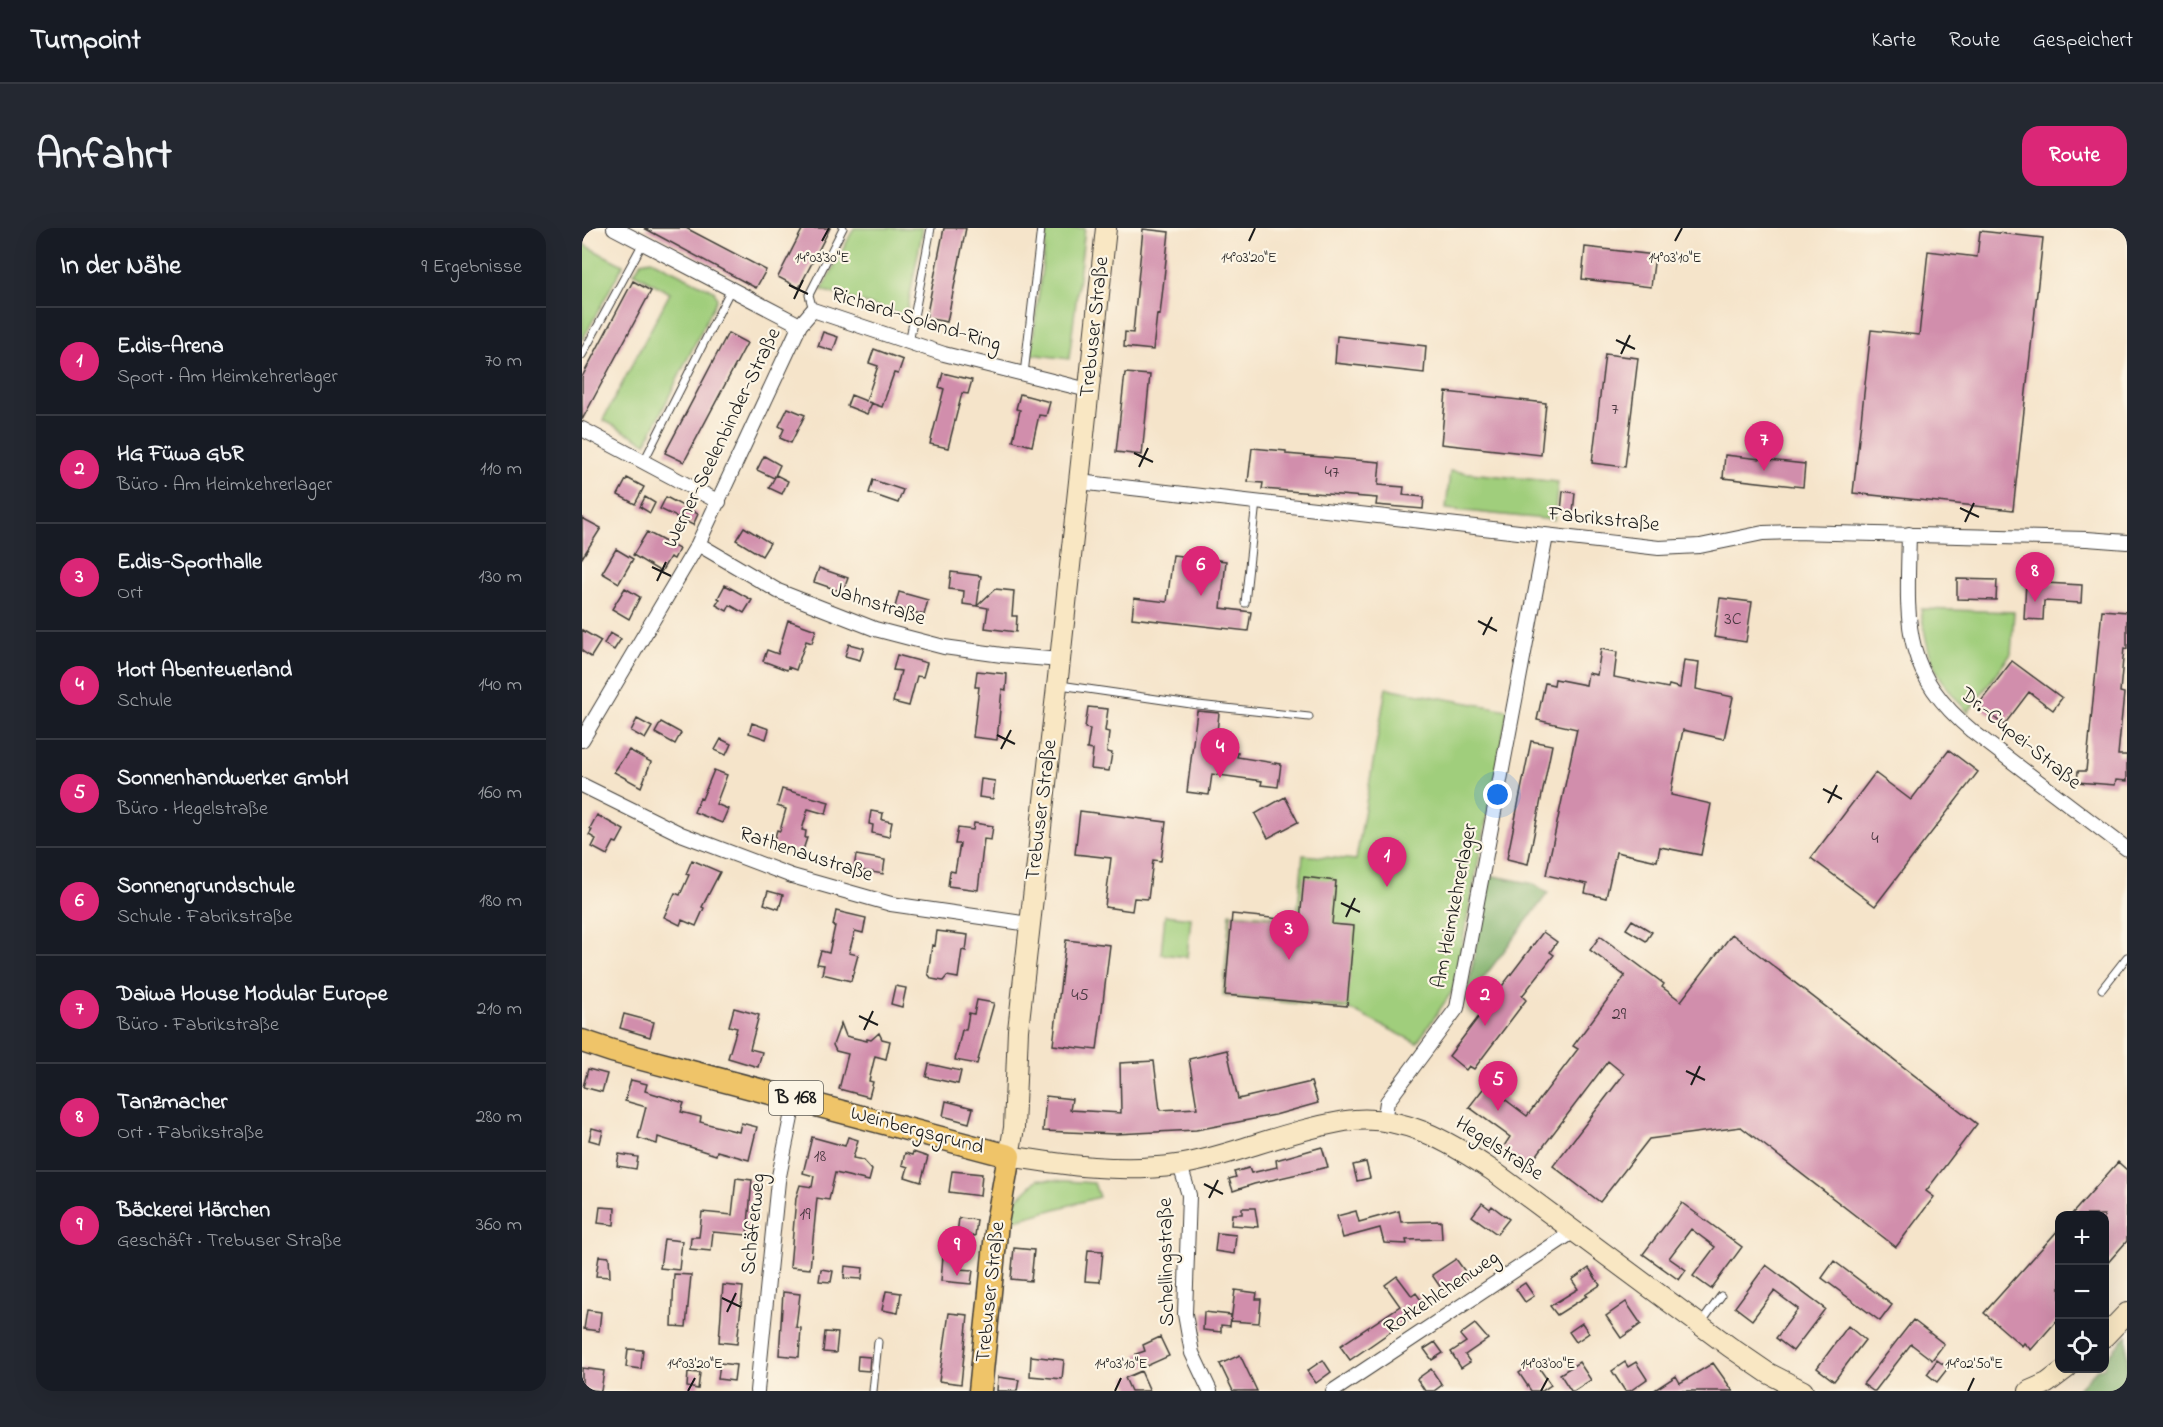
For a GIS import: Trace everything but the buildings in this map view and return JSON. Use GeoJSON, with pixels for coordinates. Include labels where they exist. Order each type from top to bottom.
{"type":"FeatureCollection","features":[{"type":"Feature","properties":{"kind":"main road","name":"Trebuser Straße"},"geometry":{"type":"LineString","coordinates":[[980,1391],[998,1223],[1014,1128],[1017,1030],[1060,660],[1106,228]]}},
{"type":"Feature","properties":{"kind":"main road","name":"Weinbergsgrund"},"geometry":{"type":"LineString","coordinates":[[582,1041],[612,1052],[1010,1156]]}},
{"type":"Feature","properties":{"kind":"main road","name":"Hegelstraße"},"geometry":{"type":"LineString","coordinates":[[1010,1156],[1107,1168],[1153,1168],[1216,1157],[1297,1132],[1346,1121],[1363,1120],[1400,1124],[1434,1135],[1456,1146],[1493,1171],[1699,1326],[1789,1389]]}},
{"type":"Feature","properties":{"kind":"main road"},"geometry":{"type":"LineString","coordinates":[[2109,1332],[2127,1313]]}},
{"type":"Feature","properties":{"kind":"main road"},"geometry":{"type":"LineString","coordinates":[[2029,1391],[2048,1383],[2061,1373]]}},
{"type":"Feature","properties":{"kind":"street"},"geometry":{"type":"LineString","coordinates":[[614,228],[800,325]]}},
{"type":"Feature","properties":{"kind":"street","name":"Werner-Seelenbinder-Straße"},"geometry":{"type":"LineString","coordinates":[[582,740],[698,544],[720,502],[800,325],[813,310]]}},
{"type":"Feature","properties":{"kind":"street","name":"Richard-Soland-Ring"},"geometry":{"type":"LineString","coordinates":[[813,310],[944,354],[1089,390]]}},
{"type":"Feature","properties":{"kind":"street"},"geometry":{"type":"LineString","coordinates":[[582,429],[720,502]]}},
{"type":"Feature","properties":{"kind":"street","name":"Fabrikstraße"},"geometry":{"type":"LineString","coordinates":[[1079,482],[1546,536],[1680,548],[1763,533],[1909,534],[2127,542]]}},
{"type":"Feature","properties":{"kind":"street","name":"Dr.-Cupei-Straße"},"geometry":{"type":"LineString","coordinates":[[1909,534],[1907,599],[1912,644],[1920,668],[1939,699],[1954,717],[1971,731],[2127,849]]}},
{"type":"Feature","properties":{"kind":"street","name":"Am Heimkehrerlager"},"geometry":{"type":"LineString","coordinates":[[1384,1122],[1387,1102],[1457,1008],[1546,536]]}},
{"type":"Feature","properties":{"kind":"street","name":"Jahnstraße"},"geometry":{"type":"LineString","coordinates":[[698,544],[778,591],[875,629],[944,647],[1060,660]]}},
{"type":"Feature","properties":{"kind":"street","name":"Rathenaustraße"},"geometry":{"type":"LineString","coordinates":[[582,785],[681,834],[792,876],[891,904],[1029,924]]}},
{"type":"Feature","properties":{"kind":"street","name":"Schäferweg"},"geometry":{"type":"LineString","coordinates":[[758,1391],[778,1181],[795,1098]]}},
{"type":"Feature","properties":{"kind":"street","name":"Schellingstraße"},"geometry":{"type":"LineString","coordinates":[[1180,1164],[1189,1194],[1185,1314],[1192,1353],[1210,1391]]}},
{"type":"Feature","properties":{"kind":"street","name":"Rotkehlchenweg"},"geometry":{"type":"LineString","coordinates":[[1333,1391],[1574,1231]]}},
{"type":"Feature","properties":{"kind":"lane","name":"Richard-Soland-Ring"},"geometry":{"type":"LineString","coordinates":[[813,310],[809,295],[843,228]]}},
{"type":"Feature","properties":{"kind":"lane"},"geometry":{"type":"LineString","coordinates":[[909,343],[931,228]]}},
{"type":"Feature","properties":{"kind":"lane","name":"Richard-Soland-Ring"},"geometry":{"type":"LineString","coordinates":[[1024,374],[1041,228]]}},
{"type":"Feature","properties":{"kind":"lane"},"geometry":{"type":"LineString","coordinates":[[582,355],[643,243]]}},
{"type":"Feature","properties":{"kind":"lane"},"geometry":{"type":"LineString","coordinates":[[644,461],[730,289]]}},
{"type":"Feature","properties":{"kind":"lane"},"geometry":{"type":"LineString","coordinates":[[1245,603],[1256,502]]}},
{"type":"Feature","properties":{"kind":"lane"},"geometry":{"type":"LineString","coordinates":[[1057,685],[1198,705],[1309,717]]}},
{"type":"Feature","properties":{"kind":"lane"},"geometry":{"type":"LineString","coordinates":[[2102,989],[2127,957]]}},
{"type":"Feature","properties":{"kind":"lane"},"geometry":{"type":"LineString","coordinates":[[1699,1326],[1721,1296]]}},
{"type":"Feature","properties":{"kind":"lane"},"geometry":{"type":"LineString","coordinates":[[873,1391],[878,1342]]}},
{"type":"Feature","properties":{"kind":"green space"},"geometry":{"type":"Polygon","coordinates":[[[854,228],[923,228],[906,316],[822,290],[854,228]]]}},
{"type":"Feature","properties":{"kind":"green space"},"geometry":{"type":"Polygon","coordinates":[[[1047,228],[1085,228],[1069,359],[1031,354],[1047,228]]]}},
{"type":"Feature","properties":{"kind":"green space"},"geometry":{"type":"Polygon","coordinates":[[[582,244],[623,265],[582,341],[582,244]]]}},
{"type":"Feature","properties":{"kind":"green space"},"geometry":{"type":"Polygon","coordinates":[[[651,260],[714,291],[717,299],[646,443],[603,420],[670,293],[634,273],[641,262],[651,260]]]}},
{"type":"Feature","properties":{"kind":"green space"},"geometry":{"type":"Polygon","coordinates":[[[1450,471],[1558,482],[1554,520],[1446,509],[1450,471]]]}},
{"type":"Feature","properties":{"kind":"green space"},"geometry":{"type":"Polygon","coordinates":[[[1921,609],[2014,612],[2011,654],[1968,712],[1947,688],[1934,665],[1926,640],[1921,609]]]}},
{"type":"Feature","properties":{"kind":"green space"},"geometry":{"type":"Polygon","coordinates":[[[1386,688],[1508,710],[1453,990],[1417,1043],[1349,1009],[1223,996],[1230,913],[1297,918],[1303,855],[1356,860],[1386,688]]]}},
{"type":"Feature","properties":{"kind":"green space"},"geometry":{"type":"Polygon","coordinates":[[[1489,875],[1534,884],[1548,893],[1466,1001],[1489,875]]]}},
{"type":"Feature","properties":{"kind":"green space"},"geometry":{"type":"Polygon","coordinates":[[[1165,915],[1191,918],[1187,957],[1161,954],[1165,915]]]}},
{"type":"Feature","properties":{"kind":"green space"},"geometry":{"type":"Polygon","coordinates":[[[1038,1179],[1094,1183],[1099,1197],[1009,1222],[1015,1201],[1038,1179]]]}},
{"type":"Feature","properties":{"kind":"green space"},"geometry":{"type":"Polygon","coordinates":[[[2127,1335],[2127,1391],[2076,1391],[2093,1373],[2109,1373],[2109,1355],[2127,1335]]]}},
{"type":"Feature","properties":{"kind":"place","name":"Daiwa House Modular Europe"},"geometry":{"type":"Point","coordinates":[1764,471]}},
{"type":"Feature","properties":{"kind":"place","name":"Sonnengrundschule"},"geometry":{"type":"Point","coordinates":[1201,596]}},
{"type":"Feature","properties":{"kind":"place","name":"Tanzmacher"},"geometry":{"type":"Point","coordinates":[2035,602]}},
{"type":"Feature","properties":{"kind":"place","name":"Hort Abenteuerland"},"geometry":{"type":"Point","coordinates":[1220,778]}},
{"type":"Feature","properties":{"kind":"place","name":"E.dis-Arena"},"geometry":{"type":"Point","coordinates":[1387,887]}},
{"type":"Feature","properties":{"kind":"place","name":"E.dis-Sporthalle"},"geometry":{"type":"Point","coordinates":[1289,960]}},
{"type":"Feature","properties":{"kind":"place","name":"HG Füwa GbR"},"geometry":{"type":"Point","coordinates":[1485,1026]}},
{"type":"Feature","properties":{"kind":"place","name":"Sonnenhandwerker GmbH"},"geometry":{"type":"Point","coordinates":[1498,1111]}},
{"type":"Feature","properties":{"kind":"place","name":"Bäckerei Härchen"},"geometry":{"type":"Point","coordinates":[957,1276]}}]}
